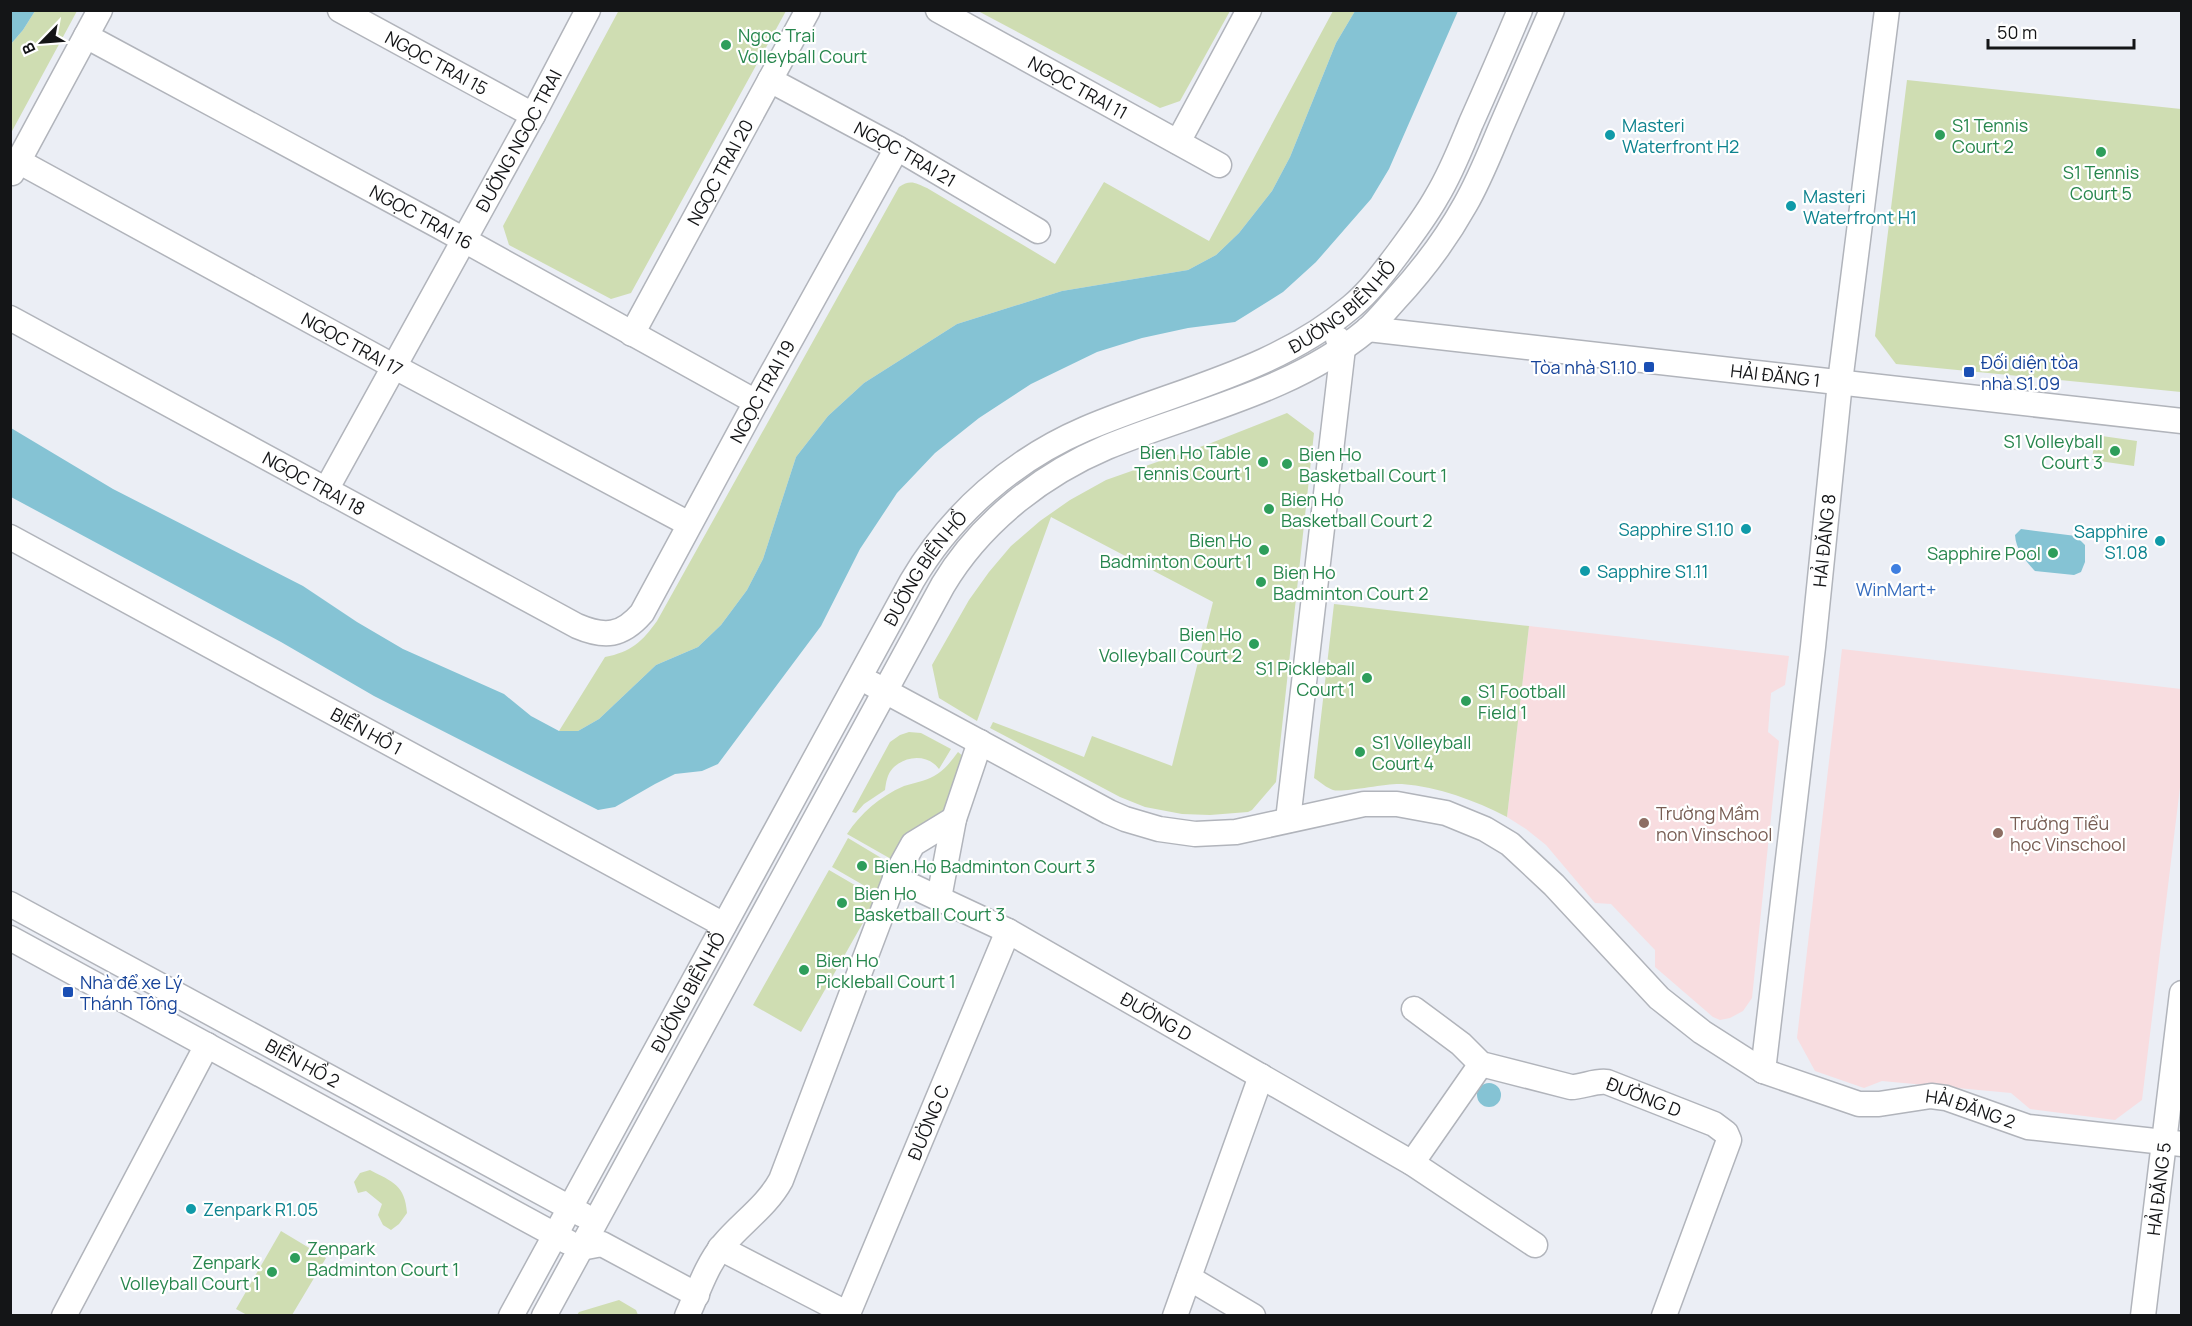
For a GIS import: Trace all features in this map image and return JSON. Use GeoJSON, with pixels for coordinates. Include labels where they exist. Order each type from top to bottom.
{"type":"FeatureCollection","features":[{"type":"Feature","properties":{"kind":"street"},"geometry":{"type":"LineString","coordinates":[[14,168],[100,10]]}},
{"type":"Feature","properties":{"kind":"street","name":"NGỌC TRAI 15"},"geometry":{"type":"LineString","coordinates":[[340,10],[533,115]]}},
{"type":"Feature","properties":{"kind":"street","name":"ĐƯỜNG NGỌC TRAI"},"geometry":{"type":"LineString","coordinates":[[326,490],[533,115],[588,10]]}},
{"type":"Feature","properties":{"kind":"street","name":"NGỌC TRAI 20"},"geometry":{"type":"LineString","coordinates":[[632,334],[808,10]]}},
{"type":"Feature","properties":{"kind":"street","name":"NGỌC TRAI 11"},"geometry":{"type":"LineString","coordinates":[[938,10],[1219,165]]}},
{"type":"Feature","properties":{"kind":"street"},"geometry":{"type":"LineString","coordinates":[[1178,142],[1249,10]]}},
{"type":"Feature","properties":{"kind":"street","name":"ĐƯỜNG BIỂN HỒ"},"geometry":{"type":"LineString","coordinates":[[511,1316],[859,677],[930,553],[961,515],[1000,479],[1028,459],[1067,437],[1209,384],[1286,351],[1330,324],[1353,306],[1389,265],[1436,198],[1451,169],[1520,10]]}},
{"type":"Feature","properties":{"kind":"street","name":"ĐƯỜNG BIỂN HỒ"},"geometry":{"type":"LineString","coordinates":[[544,1316],[593,1238],[885,691],[955,566],[988,526],[1048,479],[1087,457],[1267,388],[1306,370],[1343,348],[1368,329],[1410,284],[1465,206],[1552,10]]}},
{"type":"Feature","properties":{"kind":"street","name":"HẢI ĐĂNG 8"},"geometry":{"type":"LineString","coordinates":[[1763,1071],[1813,647],[1840,382],[1887,10]]}},
{"type":"Feature","properties":{"kind":"street","name":"NGỌC TRAI 16"},"geometry":{"type":"LineString","coordinates":[[86,36],[464,240],[756,402]]}},
{"type":"Feature","properties":{"kind":"street","name":"NGỌC TRAI 21"},"geometry":{"type":"LineString","coordinates":[[770,80],[897,148],[1038,231]]}},
{"type":"Feature","properties":{"kind":"street","name":"NGỌC TRAI 19"},"geometry":{"type":"LineString","coordinates":[[623,630],[642,613],[897,148]]}},
{"type":"Feature","properties":{"kind":"street","name":"NGỌC TRAI 17"},"geometry":{"type":"LineString","coordinates":[[14,168],[689,524]]}},
{"type":"Feature","properties":{"kind":"street"},"geometry":{"type":"LineString","coordinates":[[1353,306],[1368,329]]}},
{"type":"Feature","properties":{"kind":"street","name":"NGỌC TRAI 18"},"geometry":{"type":"LineString","coordinates":[[10,318],[577,626],[590,632],[608,634],[623,630]]}},
{"type":"Feature","properties":{"kind":"street"},"geometry":{"type":"LineString","coordinates":[[1288,820],[1343,348],[1330,324]]}},
{"type":"Feature","properties":{"kind":"street","name":"HẢI ĐĂNG 1"},"geometry":{"type":"LineString","coordinates":[[1368,329],[2181,422]]}},
{"type":"Feature","properties":{"kind":"street","name":"BIỂN HỒ 1"},"geometry":{"type":"LineString","coordinates":[[10,537],[724,926]]}},
{"type":"Feature","properties":{"kind":"street","name":"HẢI ĐĂNG 2"},"geometry":{"type":"LineString","coordinates":[[859,677],[1109,812],[1159,830],[1195,834],[1236,832],[1347,807],[1397,804],[1446,813],[1485,829],[1510,844],[1538,869],[1659,998],[1702,1032],[1763,1071],[1859,1104],[1879,1104],[1931,1096],[1946,1098],[2028,1127],[2172,1143]]}},
{"type":"Feature","properties":{"kind":"street"},"geometry":{"type":"LineString","coordinates":[[939,898],[954,819],[980,742]]}},
{"type":"Feature","properties":{"kind":"street"},"geometry":{"type":"LineString","coordinates":[[593,1238],[692,1305],[710,1264],[720,1248],[771,1195],[781,1180],[895,878],[913,844],[954,819]]}},
{"type":"Feature","properties":{"kind":"street","name":"ĐƯỜNG D"},"geometry":{"type":"LineString","coordinates":[[895,878],[1008,931],[1261,1076],[1412,1163],[1535,1245]]}},
{"type":"Feature","properties":{"kind":"street","name":"BIỂN HỒ 2"},"geometry":{"type":"LineString","coordinates":[[10,904],[570,1208],[593,1238]]}},
{"type":"Feature","properties":{"kind":"street","name":"ĐƯỜNG C"},"geometry":{"type":"LineString","coordinates":[[720,1248],[847,1315],[1008,931]]}},
{"type":"Feature","properties":{"kind":"street","name":"BIỂN HỒ 2"},"geometry":{"type":"LineString","coordinates":[[10,938],[555,1234],[593,1238]]}},
{"type":"Feature","properties":{"kind":"street","name":"HẢI ĐĂNG 5"},"geometry":{"type":"LineString","coordinates":[[2143,1316],[2172,1143],[2181,993]]}},
{"type":"Feature","properties":{"kind":"street"},"geometry":{"type":"LineString","coordinates":[[1412,1163],[1481,1064],[1461,1044],[1414,1009]]}},
{"type":"Feature","properties":{"kind":"street"},"geometry":{"type":"LineString","coordinates":[[64,1316],[207,1045]]}},
{"type":"Feature","properties":{"kind":"street","name":"ĐƯỜNG D"},"geometry":{"type":"LineString","coordinates":[[1481,1064],[1571,1087],[1583,1087],[1600,1081],[1606,1082],[1714,1124],[1726,1133],[1729,1140],[1664,1316]]}},
{"type":"Feature","properties":{"kind":"street"},"geometry":{"type":"LineString","coordinates":[[1175,1316],[1261,1076]]}},
{"type":"Feature","properties":{"kind":"street"},"geometry":{"type":"LineString","coordinates":[[1189,1278],[1253,1316]]}},
{"type":"Feature","properties":{"kind":"shaded area","name":"Trường Mầm non Vinschool"},"geometry":{"type":"Polygon","coordinates":[[[1529,626],[1789,656],[1785,685],[1771,693],[1768,732],[1779,741],[1752,998],[1743,1011],[1730,1018],[1720,1020],[1713,1017],[1655,967],[1655,950],[1611,904],[1595,903],[1546,845],[1507,817],[1529,626]]]}},
{"type":"Feature","properties":{"kind":"shaded area","name":"Trường Tiểu học Vinschool"},"geometry":{"type":"Polygon","coordinates":[[[1842,649],[2181,689],[2181,779],[2142,1100],[2115,1120],[2030,1109],[2011,1093],[1882,1081],[1864,1088],[1815,1071],[1797,1038],[1842,649]]]}},
{"type":"Feature","properties":{"kind":"green space"},"geometry":{"type":"Polygon","coordinates":[[[619,10],[786,11],[631,293],[611,299],[509,245],[503,226],[619,10]]]}},
{"type":"Feature","properties":{"kind":"green space"},"geometry":{"type":"Polygon","coordinates":[[[35,11],[77,11],[11,133],[11,44],[35,11]]]}},
{"type":"Feature","properties":{"kind":"green space"},"geometry":{"type":"Polygon","coordinates":[[[978,11],[1230,11],[1180,101],[1160,108],[978,11]]]}},
{"type":"Feature","properties":{"kind":"green space"},"geometry":{"type":"Polygon","coordinates":[[[1333,11],[1355,11],[1336,43],[1290,157],[1272,191],[1239,233],[1216,255],[1188,270],[1062,291],[957,324],[864,383],[828,416],[796,457],[763,559],[747,590],[721,625],[698,647],[656,665],[599,719],[578,731],[559,731],[605,657],[635,645],[657,621],[899,187],[910,182],[927,188],[1055,264],[1104,182],[1209,241],[1333,11]]]}},
{"type":"Feature","properties":{"kind":"green space"},"geometry":{"type":"Polygon","coordinates":[[[1907,80],[2181,109],[2181,392],[1896,364],[1875,336],[1907,80]]]}},
{"type":"Feature","properties":{"kind":"green space"},"geometry":{"type":"Polygon","coordinates":[[[1287,413],[1314,433],[1276,782],[1252,810],[1210,815],[1182,814],[1145,807],[1120,797],[990,728],[993,722],[1084,757],[1092,736],[1172,766],[1213,602],[1051,517],[977,721],[939,698],[932,665],[969,600],[1011,546],[1040,521],[1070,500],[1106,480],[1287,413]]]}},
{"type":"Feature","properties":{"kind":"green space","name":"S1 Volleyball Court 3"},"geometry":{"type":"Polygon","coordinates":[[[2095,435],[2137,441],[2134,466],[2092,460],[2095,435]]]}},
{"type":"Feature","properties":{"kind":"green space"},"geometry":{"type":"Polygon","coordinates":[[[1334,604],[1529,626],[1507,817],[1469,800],[1429,788],[1395,784],[1338,791],[1314,778],[1334,604]]]}},
{"type":"Feature","properties":{"kind":"green space"},"geometry":{"type":"Polygon","coordinates":[[[909,732],[921,733],[951,749],[939,769],[923,759],[904,761],[891,770],[885,790],[864,804],[856,813],[852,812],[890,742],[909,732]]]}},
{"type":"Feature","properties":{"kind":"green space"},"geometry":{"type":"Polygon","coordinates":[[[958,752],[964,757],[943,819],[891,859],[847,834],[858,819],[879,800],[895,790],[938,773],[958,752]]]}},
{"type":"Feature","properties":{"kind":"green space","name":"Bien Ho Badminton Court 3"},"geometry":{"type":"Polygon","coordinates":[[[848,838],[893,865],[877,893],[832,867],[848,838]]]}},
{"type":"Feature","properties":{"kind":"green space","name":"Bien Ho Pickleball Court 1"},"geometry":{"type":"Polygon","coordinates":[[[829,870],[877,898],[801,1032],[753,1005],[829,870]]]}},
{"type":"Feature","properties":{"kind":"green space"},"geometry":{"type":"Polygon","coordinates":[[[370,1170],[391,1181],[404,1196],[407,1213],[391,1230],[383,1225],[378,1215],[382,1204],[366,1191],[358,1193],[354,1182],[360,1173],[370,1170]]]}},
{"type":"Feature","properties":{"kind":"green space"},"geometry":{"type":"Polygon","coordinates":[[[281,1231],[326,1258],[292,1315],[247,1315],[236,1309],[281,1231]]]}},
{"type":"Feature","properties":{"kind":"green space"},"geometry":{"type":"Polygon","coordinates":[[[619,1300],[636,1310],[638,1315],[577,1315],[579,1312],[619,1300]]]}},
{"type":"Feature","properties":{"kind":"water"},"geometry":{"type":"Polygon","coordinates":[[[11,10],[35,11],[11,44],[11,10]]]}},
{"type":"Feature","properties":{"kind":"water"},"geometry":{"type":"Polygon","coordinates":[[[1355,11],[1458,11],[1389,169],[1371,199],[1316,262],[1283,292],[1235,322],[1188,328],[1142,338],[1097,352],[1031,384],[979,418],[935,453],[897,493],[860,549],[821,626],[718,764],[702,771],[675,774],[615,807],[598,810],[374,696],[281,642],[11,497],[11,428],[113,489],[303,586],[403,649],[504,694],[531,716],[559,731],[578,731],[599,719],[656,665],[698,647],[721,625],[747,590],[763,559],[796,457],[828,416],[864,383],[957,324],[1062,291],[1188,270],[1216,255],[1239,233],[1272,191],[1290,157],[1336,43],[1355,11]]]}},
{"type":"Feature","properties":{"kind":"water","name":"Sapphire Pool"},"geometry":{"type":"Polygon","coordinates":[[[2021,529],[2076,536],[2085,545],[2085,562],[2081,572],[2074,575],[2035,571],[2017,545],[2015,535],[2021,529]]]}},
{"type":"Feature","properties":{"kind":"water"},"geometry":{"type":"Polygon","coordinates":[[[1489,1083],[1494,1084],[1500,1090],[1500,1100],[1494,1106],[1489,1107],[1484,1106],[1478,1100],[1477,1095],[1478,1090],[1484,1084],[1489,1083]]]}},
{"type":"Feature","properties":{"kind":"place","name":"Ngoc Trai Volleyball Court"},"geometry":{"type":"Point","coordinates":[726,45]}},
{"type":"Feature","properties":{"kind":"place","name":"Masteri Waterfront H2"},"geometry":{"type":"Point","coordinates":[1610,135]}},
{"type":"Feature","properties":{"kind":"place","name":"S1 Tennis Court 2"},"geometry":{"type":"Point","coordinates":[1940,135]}},
{"type":"Feature","properties":{"kind":"place","name":"S1 Tennis Court 5"},"geometry":{"type":"Point","coordinates":[2101,152]}},
{"type":"Feature","properties":{"kind":"place","name":"Masteri Waterfront H1"},"geometry":{"type":"Point","coordinates":[1791,206]}},
{"type":"Feature","properties":{"kind":"place","name":"Tòa nhà S1.10"},"geometry":{"type":"Point","coordinates":[1649,367]}},
{"type":"Feature","properties":{"kind":"place","name":"Đối diện tòa nhà S1.09"},"geometry":{"type":"Point","coordinates":[1969,372]}},
{"type":"Feature","properties":{"kind":"place","name":"S1 Volleyball Court 3"},"geometry":{"type":"Point","coordinates":[2115,451]}},
{"type":"Feature","properties":{"kind":"place","name":"Bien Ho Table Tennis Court 1"},"geometry":{"type":"Point","coordinates":[1263,462]}},
{"type":"Feature","properties":{"kind":"place","name":"Bien Ho Basketball Court 1"},"geometry":{"type":"Point","coordinates":[1287,464]}},
{"type":"Feature","properties":{"kind":"place","name":"Bien Ho Basketball Court 2"},"geometry":{"type":"Point","coordinates":[1269,509]}},
{"type":"Feature","properties":{"kind":"place","name":"Sapphire S1.10"},"geometry":{"type":"Point","coordinates":[1746,529]}},
{"type":"Feature","properties":{"kind":"place","name":"Sapphire S1.08"},"geometry":{"type":"Point","coordinates":[2160,541]}},
{"type":"Feature","properties":{"kind":"place","name":"Bien Ho Badminton Court 1"},"geometry":{"type":"Point","coordinates":[1264,550]}},
{"type":"Feature","properties":{"kind":"place","name":"Sapphire Pool"},"geometry":{"type":"Point","coordinates":[2053,553]}},
{"type":"Feature","properties":{"kind":"place","name":"WinMart+"},"geometry":{"type":"Point","coordinates":[1896,569]}},
{"type":"Feature","properties":{"kind":"place","name":"Sapphire S1.11"},"geometry":{"type":"Point","coordinates":[1585,571]}},
{"type":"Feature","properties":{"kind":"place","name":"Bien Ho Badminton Court 2"},"geometry":{"type":"Point","coordinates":[1261,582]}},
{"type":"Feature","properties":{"kind":"place","name":"Bien Ho Volleyball Court 2"},"geometry":{"type":"Point","coordinates":[1254,644]}},
{"type":"Feature","properties":{"kind":"place","name":"S1 Pickleball Court 1"},"geometry":{"type":"Point","coordinates":[1367,678]}},
{"type":"Feature","properties":{"kind":"place","name":"S1 Football Field 1"},"geometry":{"type":"Point","coordinates":[1466,701]}},
{"type":"Feature","properties":{"kind":"place","name":"S1 Volleyball Court 4"},"geometry":{"type":"Point","coordinates":[1360,752]}},
{"type":"Feature","properties":{"kind":"place","name":"Trường Mầm non Vinschool"},"geometry":{"type":"Point","coordinates":[1644,823]}},
{"type":"Feature","properties":{"kind":"place","name":"Trường Tiểu học Vinschool"},"geometry":{"type":"Point","coordinates":[1998,833]}},
{"type":"Feature","properties":{"kind":"place","name":"Bien Ho Badminton Court 3"},"geometry":{"type":"Point","coordinates":[862,866]}},
{"type":"Feature","properties":{"kind":"place","name":"Bien Ho Basketball Court 3"},"geometry":{"type":"Point","coordinates":[842,903]}},
{"type":"Feature","properties":{"kind":"place","name":"Bien Ho Pickleball Court 1"},"geometry":{"type":"Point","coordinates":[804,970]}},
{"type":"Feature","properties":{"kind":"place","name":"Nhà để xe Lý Thánh Tông"},"geometry":{"type":"Point","coordinates":[68,992]}},
{"type":"Feature","properties":{"kind":"place","name":"Zenpark R1.05"},"geometry":{"type":"Point","coordinates":[191,1209]}},
{"type":"Feature","properties":{"kind":"place","name":"Zenpark Badminton Court 1"},"geometry":{"type":"Point","coordinates":[295,1258]}},
{"type":"Feature","properties":{"kind":"place","name":"Zenpark Volleyball Court 1"},"geometry":{"type":"Point","coordinates":[272,1272]}}]}
